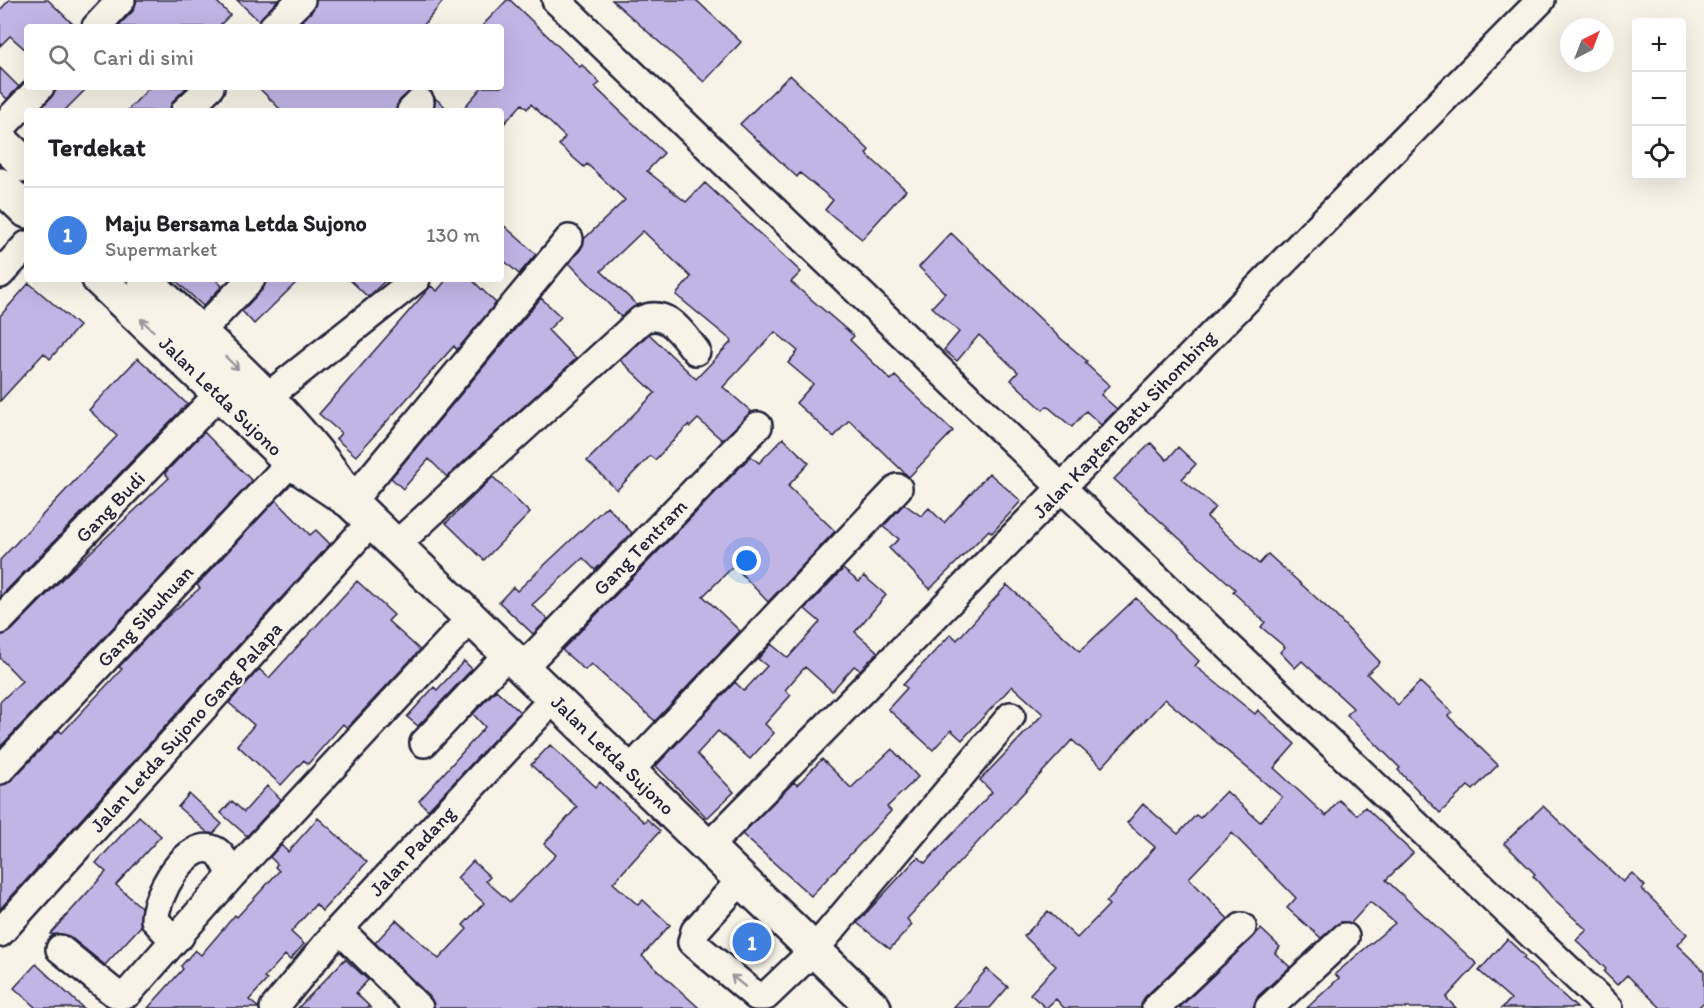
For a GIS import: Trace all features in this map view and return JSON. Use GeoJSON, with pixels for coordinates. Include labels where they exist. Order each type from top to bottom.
{"type":"FeatureCollection","features":[{"type":"Feature","properties":{"kind":"highway"},"geometry":{"type":"LineString","coordinates":[[0,140],[24,163]]}},
{"type":"Feature","properties":{"kind":"highway"},"geometry":{"type":"LineString","coordinates":[[0,185],[24,208]]}},
{"type":"Feature","properties":{"kind":"highway","name":"Jalan Letda Sujono"},"geometry":{"type":"LineString","coordinates":[[102,282],[219,394],[300,453],[874,1008]]}},
{"type":"Feature","properties":{"kind":"highway","name":"Jalan Letda Sujono"},"geometry":{"type":"LineString","coordinates":[[147,282],[267,398],[300,453]]}},
{"type":"Feature","properties":{"kind":"street"},"geometry":{"type":"LineString","coordinates":[[99,24],[122,0]]}},
{"type":"Feature","properties":{"kind":"street"},"geometry":{"type":"LineString","coordinates":[[276,24],[301,0]]}},
{"type":"Feature","properties":{"kind":"street"},"geometry":{"type":"LineString","coordinates":[[556,0],[1062,488],[1609,1008]]}},
{"type":"Feature","properties":{"kind":"street","name":"Jalan Kapten Batu Sihombing"},"geometry":{"type":"LineString","coordinates":[[708,847],[1540,0]]}},
{"type":"Feature","properties":{"kind":"street"},"geometry":{"type":"LineString","coordinates":[[0,129],[37,90]]}},
{"type":"Feature","properties":{"kind":"street"},"geometry":{"type":"LineString","coordinates":[[188,108],[207,90]]}},
{"type":"Feature","properties":{"kind":"street","name":"Jalan Letda Sujono Gang Palapa"},"geometry":{"type":"LineString","coordinates":[[0,933],[361,511],[569,239]]}},
{"type":"Feature","properties":{"kind":"street"},"geometry":{"type":"LineString","coordinates":[[0,274],[24,248]]}},
{"type":"Feature","properties":{"kind":"street"},"geometry":{"type":"LineString","coordinates":[[200,333],[248,282]]}},
{"type":"Feature","properties":{"kind":"street"},"geometry":{"type":"LineString","coordinates":[[267,398],[412,282]]}},
{"type":"Feature","properties":{"kind":"street"},"geometry":{"type":"LineString","coordinates":[[396,545],[641,321],[653,317],[672,321],[696,351]]}},
{"type":"Feature","properties":{"kind":"street","name":"Gang Budi"},"geometry":{"type":"LineString","coordinates":[[0,620],[219,394]]}},
{"type":"Feature","properties":{"kind":"street","name":"Gang Tentram"},"geometry":{"type":"LineString","coordinates":[[424,743],[515,660],[758,426]]}},
{"type":"Feature","properties":{"kind":"street","name":"Gang Sibuhuan"},"geometry":{"type":"LineString","coordinates":[[0,770],[300,453]]}},
{"type":"Feature","properties":{"kind":"street"},"geometry":{"type":"LineString","coordinates":[[629,771],[898,489]]}},
{"type":"Feature","properties":{"kind":"street"},"geometry":{"type":"LineString","coordinates":[[60,949],[120,995],[136,986],[232,874],[471,618]]}},
{"type":"Feature","properties":{"kind":"street","name":"Jalan Padang"},"geometry":{"type":"LineString","coordinates":[[274,1008],[339,929],[554,698]]}},
{"type":"Feature","properties":{"kind":"street"},"geometry":{"type":"LineString","coordinates":[[741,880],[692,937],[694,946],[756,996],[762,997],[770,995],[814,950],[1011,716]]}},
{"type":"Feature","properties":{"kind":"street"},"geometry":{"type":"LineString","coordinates":[[180,936],[166,932],[155,920],[158,899],[178,867],[196,851],[213,850],[219,853],[232,874]]}},
{"type":"Feature","properties":{"kind":"street"},"geometry":{"type":"LineString","coordinates":[[1156,1008],[1242,927]]}},
{"type":"Feature","properties":{"kind":"street"},"geometry":{"type":"LineString","coordinates":[[339,929],[418,1008]]}},
{"type":"Feature","properties":{"kind":"street"},"geometry":{"type":"LineString","coordinates":[[1269,1008],[1345,937]]}},
{"type":"Feature","properties":{"kind":"building"},"geometry":{"type":"Polygon","coordinates":[[[9,0],[48,0],[73,24],[24,24],[24,48],[10,36],[0,46],[0,10],[9,0]]]}},
{"type":"Feature","properties":{"kind":"building"},"geometry":{"type":"Polygon","coordinates":[[[137,0],[215,0],[230,15],[221,24],[120,24],[133,11],[137,0]]]}},
{"type":"Feature","properties":{"kind":"building"},"geometry":{"type":"Polygon","coordinates":[[[237,0],[278,0],[259,21],[237,0]]]}},
{"type":"Feature","properties":{"kind":"building"},"geometry":{"type":"Polygon","coordinates":[[[316,0],[444,0],[424,24],[299,24],[312,11],[316,0]]]}},
{"type":"Feature","properties":{"kind":"building"},"geometry":{"type":"Polygon","coordinates":[[[507,0],[510,0],[580,67],[582,65],[600,83],[595,87],[664,153],[647,171],[686,202],[705,183],[801,272],[791,282],[854,336],[850,340],[891,380],[895,376],[953,431],[909,477],[849,420],[834,437],[796,403],[813,384],[788,363],[798,351],[775,332],[723,387],[752,412],[722,440],[698,419],[690,427],[688,425],[655,460],[650,456],[617,490],[587,461],[655,393],[620,360],[649,334],[696,379],[732,341],[676,295],[691,277],[643,231],[601,271],[637,305],[621,317],[569,263],[581,249],[584,239],[625,200],[587,164],[584,167],[559,145],[565,137],[531,104],[527,109],[522,104],[504,124],[504,108],[464,108],[479,90],[504,90],[504,24],[484,24],[507,0]]]}},
{"type":"Feature","properties":{"kind":"building"},"geometry":{"type":"Polygon","coordinates":[[[612,0],[696,0],[741,42],[704,82],[612,0]]]}},
{"type":"Feature","properties":{"kind":"building"},"geometry":{"type":"Polygon","coordinates":[[[0,68],[19,87],[7,99],[0,92],[0,68]]]}},
{"type":"Feature","properties":{"kind":"building"},"geometry":{"type":"Polygon","coordinates":[[[790,75],[869,150],[866,154],[906,190],[862,239],[825,210],[833,200],[800,173],[797,177],[740,124],[790,75]]]}},
{"type":"Feature","properties":{"kind":"building"},"geometry":{"type":"Polygon","coordinates":[[[56,90],[85,90],[67,108],[42,108],[56,90]]]}},
{"type":"Feature","properties":{"kind":"building"},"geometry":{"type":"Polygon","coordinates":[[[147,90],[184,90],[174,100],[171,108],[130,108],[147,90]]]}},
{"type":"Feature","properties":{"kind":"building"},"geometry":{"type":"Polygon","coordinates":[[[261,90],[412,90],[400,100],[397,108],[279,108],[261,90]]]}},
{"type":"Feature","properties":{"kind":"building"},"geometry":{"type":"Polygon","coordinates":[[[435,98],[447,108],[433,108],[435,98]]]}},
{"type":"Feature","properties":{"kind":"building"},"geometry":{"type":"Polygon","coordinates":[[[504,226],[536,254],[519,274],[504,261],[504,226]]]}},
{"type":"Feature","properties":{"kind":"building"},"geometry":{"type":"Polygon","coordinates":[[[951,233],[1087,361],[1085,363],[1109,385],[1101,395],[1117,409],[1101,425],[1086,411],[1072,427],[1047,406],[1043,410],[1011,380],[1018,372],[979,335],[957,361],[944,350],[959,332],[932,307],[945,293],[919,267],[951,233]]]}},
{"type":"Feature","properties":{"kind":"building"},"geometry":{"type":"Polygon","coordinates":[[[177,282],[218,282],[222,286],[203,306],[177,282]]]}},
{"type":"Feature","properties":{"kind":"building"},"geometry":{"type":"Polygon","coordinates":[[[265,282],[297,282],[254,324],[242,311],[262,290],[265,282]]]}},
{"type":"Feature","properties":{"kind":"building"},"geometry":{"type":"Polygon","coordinates":[[[352,282],[384,282],[368,297],[352,282]]]}},
{"type":"Feature","properties":{"kind":"building"},"geometry":{"type":"Polygon","coordinates":[[[444,282],[474,282],[496,303],[457,350],[454,346],[356,456],[336,439],[341,433],[319,414],[431,286],[437,291],[444,282]]]}},
{"type":"Feature","properties":{"kind":"building"},"geometry":{"type":"Polygon","coordinates":[[[29,283],[79,326],[50,359],[44,353],[0,401],[0,316],[29,283]]]}},
{"type":"Feature","properties":{"kind":"building"},"geometry":{"type":"Polygon","coordinates":[[[541,298],[561,317],[548,330],[576,359],[447,477],[429,459],[403,489],[391,478],[541,298]]]}},
{"type":"Feature","properties":{"kind":"building"},"geometry":{"type":"Polygon","coordinates":[[[138,358],[187,404],[0,597],[0,560],[117,436],[89,410],[138,358]]]}},
{"type":"Feature","properties":{"kind":"building"},"geometry":{"type":"Polygon","coordinates":[[[204,432],[252,481],[0,747],[0,702],[22,681],[0,658],[0,635],[11,631],[64,577],[169,478],[165,473],[204,432]]]}},
{"type":"Feature","properties":{"kind":"building"},"geometry":{"type":"Polygon","coordinates":[[[783,438],[809,463],[788,486],[835,531],[768,602],[734,566],[703,596],[740,631],[655,721],[591,664],[585,670],[562,650],[751,456],[759,463],[783,438]]]}},
{"type":"Feature","properties":{"kind":"building"},"geometry":{"type":"Polygon","coordinates":[[[1151,443],[1167,460],[1178,447],[1196,464],[1182,479],[1215,507],[1207,517],[1259,564],[1268,554],[1334,614],[1380,662],[1367,674],[1398,705],[1420,682],[1452,712],[1448,716],[1498,765],[1473,790],[1468,786],[1440,813],[1398,770],[1400,768],[1347,715],[1353,708],[1302,661],[1295,668],[1280,652],[1285,647],[1261,627],[1265,622],[1233,592],[1235,589],[1114,479],[1151,443]]]}},
{"type":"Feature","properties":{"kind":"building"},"geometry":{"type":"Polygon","coordinates":[[[989,473],[1021,501],[992,533],[989,530],[930,589],[889,548],[899,539],[883,527],[904,504],[921,516],[929,508],[944,523],[989,473]]]}},
{"type":"Feature","properties":{"kind":"building"},"geometry":{"type":"Polygon","coordinates":[[[493,477],[530,513],[484,560],[446,523],[493,477]]]}},
{"type":"Feature","properties":{"kind":"building"},"geometry":{"type":"Polygon","coordinates":[[[276,500],[310,535],[316,530],[330,544],[0,909],[0,785],[11,781],[59,730],[62,733],[122,669],[119,667],[159,624],[200,588],[197,585],[276,500]]]}},
{"type":"Feature","properties":{"kind":"building"},"geometry":{"type":"Polygon","coordinates":[[[607,506],[632,533],[595,570],[583,558],[532,605],[548,619],[533,634],[499,602],[513,587],[517,591],[607,506]]]}},
{"type":"Feature","properties":{"kind":"building"},"geometry":{"type":"Polygon","coordinates":[[[843,569],[859,582],[864,576],[886,595],[855,632],[878,652],[860,670],[854,666],[832,691],[805,667],[785,690],[791,695],[765,724],[774,733],[750,759],[718,731],[697,754],[734,792],[707,818],[656,766],[735,682],[744,691],[767,666],[758,659],[771,644],[788,658],[820,622],[805,609],[843,569]]]}},
{"type":"Feature","properties":{"kind":"building"},"geometry":{"type":"Polygon","coordinates":[[[357,581],[394,615],[388,621],[420,650],[347,728],[343,724],[308,764],[304,760],[281,785],[237,745],[254,725],[229,703],[259,669],[269,678],[357,581]]]}},
{"type":"Feature","properties":{"kind":"building"},"geometry":{"type":"Polygon","coordinates":[[[1007,585],[1080,651],[1136,598],[1199,661],[1195,666],[1255,714],[1258,710],[1295,744],[1274,768],[1326,816],[1339,800],[1357,815],[1365,807],[1413,853],[1386,880],[1477,964],[1446,998],[1456,1008],[1307,1008],[1339,978],[1335,974],[1395,923],[1370,902],[1351,923],[1341,922],[1321,938],[1287,908],[1296,898],[1232,833],[1189,878],[1228,919],[1145,997],[1141,1008],[1064,1008],[1056,999],[1046,1008],[1030,994],[1056,966],[1024,936],[1048,911],[1077,938],[1109,905],[1106,902],[1155,847],[1127,823],[1143,804],[1178,834],[1196,815],[1200,818],[1226,791],[1260,822],[1282,797],[1165,699],[1102,767],[1072,740],[907,919],[912,925],[890,949],[857,923],[918,857],[925,863],[992,792],[980,780],[1043,714],[1012,686],[962,740],[951,730],[933,750],[888,709],[907,688],[903,685],[951,634],[957,640],[1007,585]]]}},
{"type":"Feature","properties":{"kind":"building"},"geometry":{"type":"Polygon","coordinates":[[[464,661],[472,669],[418,726],[407,717],[434,687],[437,690],[464,661]]]}},
{"type":"Feature","properties":{"kind":"building"},"geometry":{"type":"Polygon","coordinates":[[[496,690],[520,712],[428,810],[419,801],[485,727],[473,714],[496,690]]]}},
{"type":"Feature","properties":{"kind":"building"},"geometry":{"type":"Polygon","coordinates":[[[550,745],[596,787],[600,782],[644,822],[647,819],[660,831],[613,883],[638,905],[643,900],[670,925],[642,956],[699,1008],[434,1008],[430,997],[375,943],[396,920],[439,959],[467,929],[463,925],[484,903],[457,878],[473,861],[490,877],[486,881],[510,902],[556,855],[544,844],[577,807],[531,765],[550,745]]]}},
{"type":"Feature","properties":{"kind":"building"},"geometry":{"type":"Polygon","coordinates":[[[892,749],[918,777],[887,807],[891,811],[811,896],[742,834],[794,782],[797,785],[822,759],[851,788],[892,749]]]}},
{"type":"Feature","properties":{"kind":"building"},"geometry":{"type":"Polygon","coordinates":[[[267,786],[281,799],[247,836],[221,813],[232,801],[244,812],[267,786]]]}},
{"type":"Feature","properties":{"kind":"building"},"geometry":{"type":"Polygon","coordinates":[[[189,794],[222,824],[213,834],[208,833],[178,807],[189,794]]]}},
{"type":"Feature","properties":{"kind":"building"},"geometry":{"type":"Polygon","coordinates":[[[1543,806],[1623,882],[1632,873],[1645,886],[1642,889],[1687,934],[1677,945],[1704,971],[1704,1002],[1698,1008],[1661,1008],[1627,975],[1617,985],[1604,972],[1606,969],[1576,940],[1587,930],[1555,901],[1533,876],[1535,874],[1504,843],[1543,806]]]}},
{"type":"Feature","properties":{"kind":"building"},"geometry":{"type":"Polygon","coordinates":[[[139,816],[161,836],[116,885],[141,907],[141,926],[105,965],[69,936],[50,934],[106,872],[96,863],[139,816]]]}},
{"type":"Feature","properties":{"kind":"building"},"geometry":{"type":"Polygon","coordinates":[[[318,818],[367,862],[322,911],[316,904],[291,932],[304,944],[290,960],[285,955],[264,978],[267,980],[249,1000],[259,1008],[148,1008],[183,969],[181,966],[195,950],[201,955],[235,915],[237,917],[279,871],[275,867],[277,864],[270,857],[281,845],[288,852],[318,818]]]}},
{"type":"Feature","properties":{"kind":"building"},"geometry":{"type":"Polygon","coordinates":[[[1261,929],[1280,947],[1275,953],[1290,967],[1258,996],[1253,1008],[1179,1008],[1261,929]]]}},
{"type":"Feature","properties":{"kind":"building"},"geometry":{"type":"Polygon","coordinates":[[[1507,939],[1525,956],[1523,958],[1577,1008],[1502,1008],[1511,999],[1479,971],[1507,939]]]}},
{"type":"Feature","properties":{"kind":"building"},"geometry":{"type":"Polygon","coordinates":[[[345,959],[368,980],[356,993],[371,1008],[298,1008],[345,959]]]}},
{"type":"Feature","properties":{"kind":"building"},"geometry":{"type":"Polygon","coordinates":[[[36,964],[83,1008],[36,1008],[14,988],[36,964]]]}},
{"type":"Feature","properties":{"kind":"building"},"geometry":{"type":"Polygon","coordinates":[[[987,969],[1008,987],[990,1008],[953,1008],[987,969]]]}},
{"type":"Feature","properties":{"kind":"place","name":"Maju Bersama Letda Sujono"},"geometry":{"type":"Point","coordinates":[752,942]}}]}
